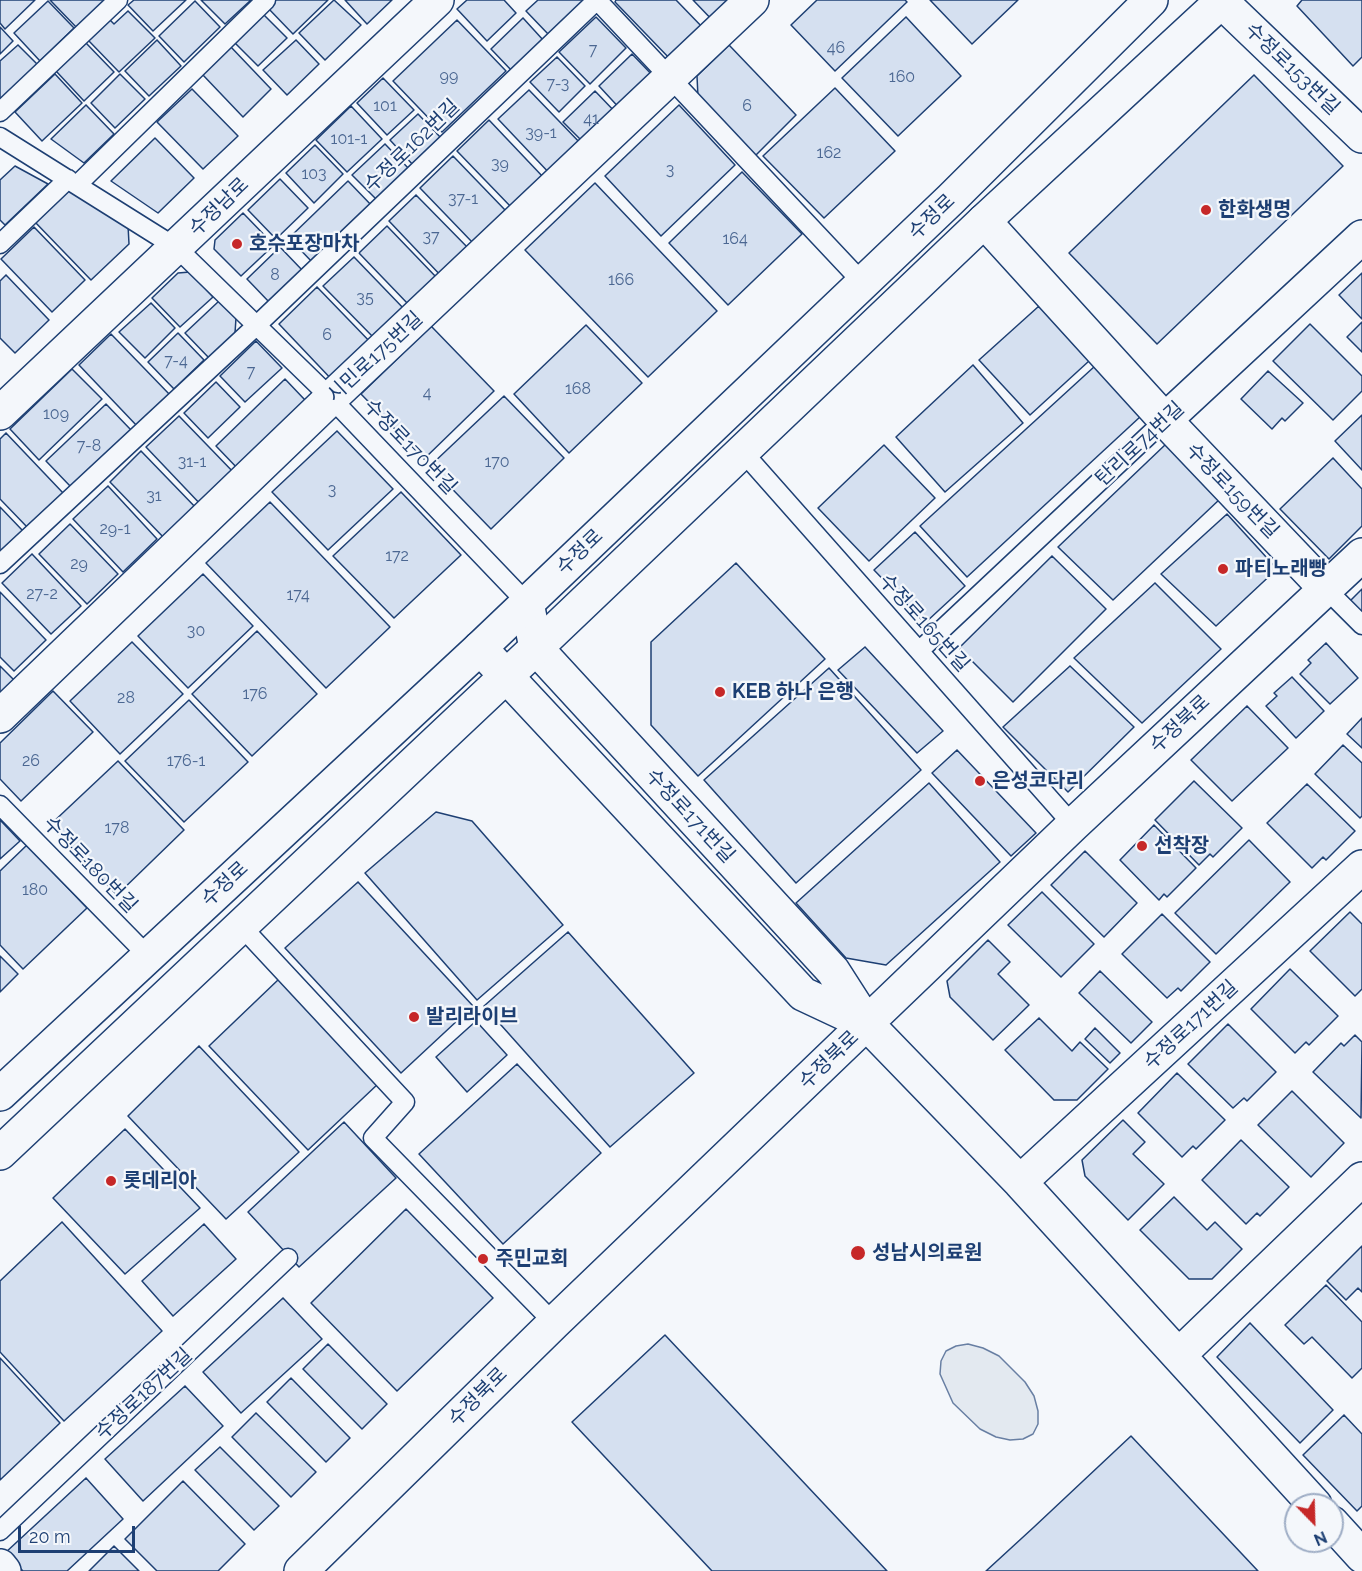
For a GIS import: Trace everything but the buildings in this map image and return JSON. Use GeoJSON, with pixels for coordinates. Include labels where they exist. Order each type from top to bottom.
{"type":"FeatureCollection","features":[{"type":"Feature","properties":{"kind":"street","name":"수정남로"},"geometry":{"type":"LineString","coordinates":[[0,413],[437,0]]}},
{"type":"Feature","properties":{"kind":"street","name":"시민로175번길"},"geometry":{"type":"LineString","coordinates":[[0,716],[331,398],[752,0]]}},
{"type":"Feature","properties":{"kind":"street","name":"수정로"},"geometry":{"type":"LineString","coordinates":[[0,1094],[480,648],[863,283],[1151,0]]}},
{"type":"Feature","properties":{"kind":"street","name":"수정로"},"geometry":{"type":"LineString","coordinates":[[0,1153],[242,927],[984,221],[1222,0]]}},
{"type":"Feature","properties":{"kind":"street","name":"수정로153번길"},"geometry":{"type":"LineString","coordinates":[[1222,0],[1362,136]]}},
{"type":"Feature","properties":{"kind":"street","name":"수정로159번길"},"geometry":{"type":"LineString","coordinates":[[984,221],[1165,420],[1326,589]]}},
{"type":"Feature","properties":{"kind":"street","name":"탄리로74번길"},"geometry":{"type":"LineString","coordinates":[[1165,420],[1362,237]]}},
{"type":"Feature","properties":{"kind":"street","name":"수정북로"},"geometry":{"type":"LineString","coordinates":[[301,1571],[554,1323],[1073,825],[1362,555]]}},
{"type":"Feature","properties":{"kind":"street"},"geometry":{"type":"LineString","coordinates":[[527,603],[536,648]]}},
{"type":"Feature","properties":{"kind":"street","name":"수정로171번길"},"geometry":{"type":"LineString","coordinates":[[480,648],[803,994],[867,1024]]}},
{"type":"Feature","properties":{"kind":"street","name":"수정로171번길"},"geometry":{"type":"LineString","coordinates":[[536,648],[834,971],[867,1024],[1020,1182],[1304,1493]]}},
{"type":"Feature","properties":{"kind":"street","name":"수정로171번길"},"geometry":{"type":"LineString","coordinates":[[1020,1182],[1362,867]]}},
{"type":"Feature","properties":{"kind":"street"},"geometry":{"type":"LineString","coordinates":[[1179,1354],[1362,1179]]}},
{"type":"Feature","properties":{"kind":"street"},"geometry":{"type":"LineString","coordinates":[[1344,1534],[1360,1549]]}},
{"type":"Feature","properties":{"kind":"street"},"geometry":{"type":"LineString","coordinates":[[0,1566],[4,1571]]}},
{"type":"Feature","properties":{"kind":"lane"},"geometry":{"type":"LineString","coordinates":[[0,112],[118,0]]}},
{"type":"Feature","properties":{"kind":"lane"},"geometry":{"type":"LineString","coordinates":[[0,244],[73,182],[266,0]]}},
{"type":"Feature","properties":{"kind":"lane","name":"수정로162번길"},"geometry":{"type":"LineString","coordinates":[[257,325],[597,0],[863,283]]}},
{"type":"Feature","properties":{"kind":"lane","name":"수정로170번길"},"geometry":{"type":"LineString","coordinates":[[0,137],[177,248],[331,398],[527,603]]}},
{"type":"Feature","properties":{"kind":"lane"},"geometry":{"type":"LineString","coordinates":[[0,564],[257,325]]}},
{"type":"Feature","properties":{"kind":"lane","name":"탄리로74번길"},"geometry":{"type":"LineString","coordinates":[[919,651],[1165,420]]}},
{"type":"Feature","properties":{"kind":"lane","name":"수정로165번길"},"geometry":{"type":"LineString","coordinates":[[742,451],[1073,825]]}},
{"type":"Feature","properties":{"kind":"lane","name":"수정로159번길"},"geometry":{"type":"LineString","coordinates":[[1326,589],[1362,625]]}},
{"type":"Feature","properties":{"kind":"lane","name":"수정로180번길"},"geometry":{"type":"LineString","coordinates":[[0,806],[148,956]]}},
{"type":"Feature","properties":{"kind":"lane"},"geometry":{"type":"LineString","coordinates":[[242,927],[405,1102],[374,1138],[554,1323]]}},
{"type":"Feature","properties":{"kind":"lane","name":"수정로187번길"},"geometry":{"type":"LineString","coordinates":[[0,1531],[288,1258]]}},
{"type":"Feature","properties":{"kind":"shaded area"},"geometry":{"type":"Polygon","coordinates":[[[968,1344],[999,1356],[1025,1382],[1034,1396],[1038,1411],[1038,1424],[1033,1434],[1023,1439],[1010,1440],[996,1437],[980,1429],[953,1403],[940,1374],[941,1361],[946,1351],[968,1344]]]}},
{"type":"Feature","properties":{"kind":"place","name":"한화생명"},"geometry":{"type":"Point","coordinates":[1206,210]}},
{"type":"Feature","properties":{"kind":"place","name":"호수포장마차"},"geometry":{"type":"Point","coordinates":[237,244]}},
{"type":"Feature","properties":{"kind":"place","name":"파티노래빵"},"geometry":{"type":"Point","coordinates":[1223,569]}},
{"type":"Feature","properties":{"kind":"place","name":"KEB 하나 은행"},"geometry":{"type":"Point","coordinates":[720,692]}},
{"type":"Feature","properties":{"kind":"place","name":"은성코다리"},"geometry":{"type":"Point","coordinates":[980,781]}},
{"type":"Feature","properties":{"kind":"place","name":"선착장"},"geometry":{"type":"Point","coordinates":[1142,846]}},
{"type":"Feature","properties":{"kind":"place","name":"발리라이브"},"geometry":{"type":"Point","coordinates":[414,1017]}},
{"type":"Feature","properties":{"kind":"place","name":"롯데리아"},"geometry":{"type":"Point","coordinates":[111,1181]}},
{"type":"Feature","properties":{"kind":"place","name":"성남시의료원"},"geometry":{"type":"Point","coordinates":[858,1253]}},
{"type":"Feature","properties":{"kind":"place","name":"주민교회"},"geometry":{"type":"Point","coordinates":[483,1259]}}]}
